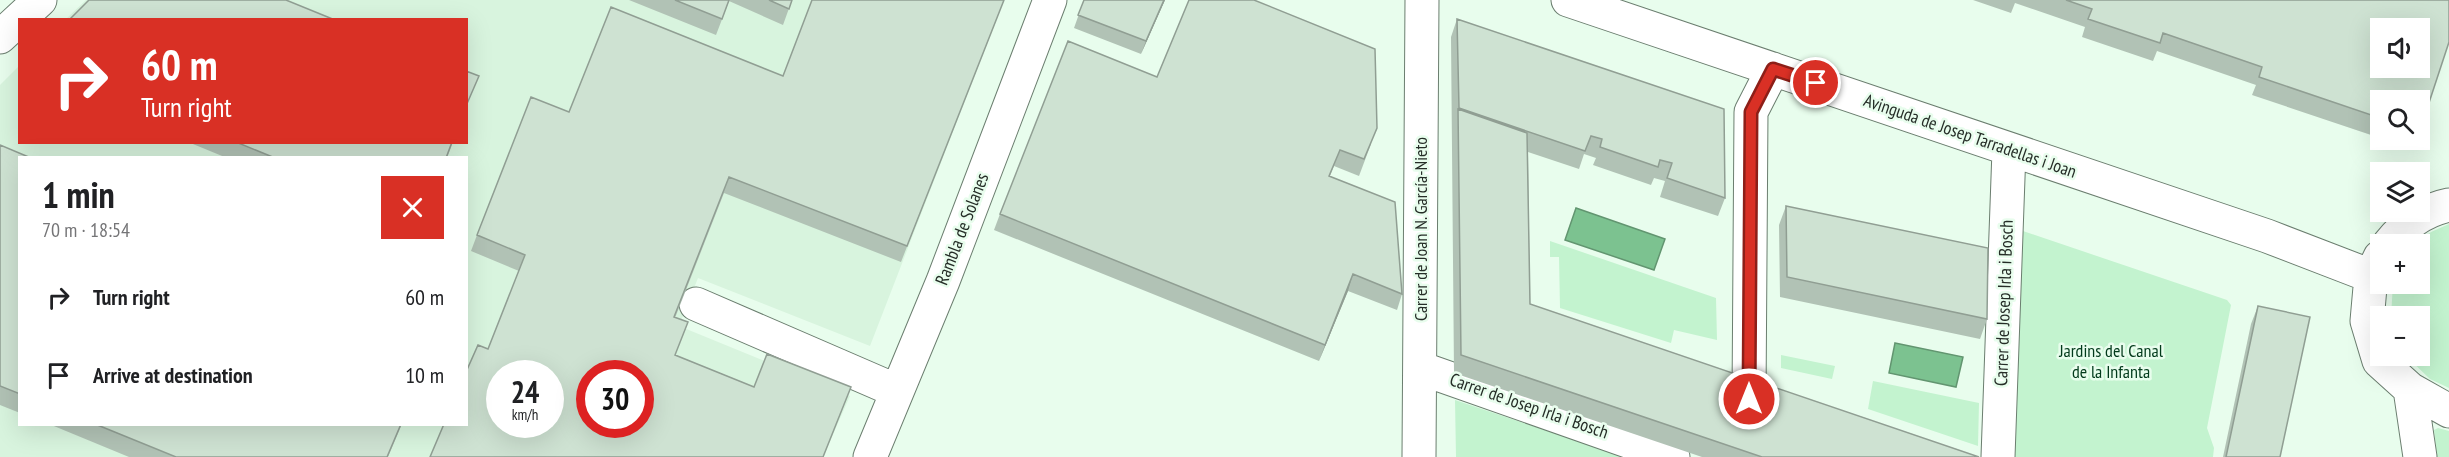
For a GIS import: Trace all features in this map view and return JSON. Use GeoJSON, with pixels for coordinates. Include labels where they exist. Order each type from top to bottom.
{"type":"FeatureCollection","features":[{"type":"Feature","properties":{"kind":"street"},"geometry":{"type":"LineString","coordinates":[[21,18],[40,0]]}},
{"type":"Feature","properties":{"kind":"street","name":"Rambla de Solanes"},"geometry":{"type":"LineString","coordinates":[[870,457],[943,281],[1050,0]]}},
{"type":"Feature","properties":{"kind":"street","name":"Carrer de Joan N. García-Nieto"},"geometry":{"type":"LineString","coordinates":[[1419,457],[1422,0]]}},
{"type":"Feature","properties":{"kind":"street","name":"Avinguda de Josep Tarradellas i Joan"},"geometry":{"type":"LineString","coordinates":[[1568,0],[2267,236],[2370,264]]}},
{"type":"Feature","properties":{"kind":"street"},"geometry":{"type":"LineString","coordinates":[[0,37],[18,20]]}},
{"type":"Feature","properties":{"kind":"street"},"geometry":{"type":"LineString","coordinates":[[1749,399],[1751,112],[1773,69]]}},
{"type":"Feature","properties":{"kind":"street","name":"Carrer de Josep Irla i Bosch"},"geometry":{"type":"LineString","coordinates":[[1998,457],[2009,150]]}},
{"type":"Feature","properties":{"kind":"street"},"geometry":{"type":"LineString","coordinates":[[2399,234],[2416,217],[2435,208],[2449,206]]}},
{"type":"Feature","properties":{"kind":"street"},"geometry":{"type":"LineString","coordinates":[[2371,294],[2367,321],[2379,361],[2410,389],[2449,411]]}},
{"type":"Feature","properties":{"kind":"street"},"geometry":{"type":"LineString","coordinates":[[696,304],[897,391]]}},
{"type":"Feature","properties":{"kind":"street","name":"Carrer de Josep Irla i Bosch"},"geometry":{"type":"LineString","coordinates":[[1420,368],[1673,457]]}},
{"type":"Feature","properties":{"kind":"street"},"geometry":{"type":"LineString","coordinates":[[2410,389],[2420,457]]}},
{"type":"Feature","properties":{"kind":"shaded area"},"geometry":{"type":"Polygon","coordinates":[[[86,0],[1004,0],[870,346],[698,278],[679,326],[850,396],[823,457],[0,457],[0,85],[18,67],[18,144],[468,144],[468,18],[67,18],[86,0]]]}},
{"type":"Feature","properties":{"kind":"shaded area"},"geometry":{"type":"Polygon","coordinates":[[[1576,208],[1665,239],[1654,270],[1565,240],[1576,208]]]}},
{"type":"Feature","properties":{"kind":"shaded area"},"geometry":{"type":"Polygon","coordinates":[[[1895,343],[1963,357],[1956,387],[1889,373],[1895,343]]]}},
{"type":"Feature","properties":{"kind":"green space"},"geometry":{"type":"Polygon","coordinates":[[[2449,224],[2449,388],[2430,379],[2416,366],[2430,366],[2430,306],[2392,306],[2392,294],[2430,294],[2428,234],[2449,224]]]}},
{"type":"Feature","properties":{"kind":"green space","name":"Jardins del Canal de la Infanta"},"geometry":{"type":"Polygon","coordinates":[[[2020,230],[2227,300],[2231,305],[2207,428],[2214,448],[2213,457],[2013,457],[2020,230]]]}},
{"type":"Feature","properties":{"kind":"green space"},"geometry":{"type":"Polygon","coordinates":[[[1550,241],[1716,298],[1717,340],[1674,330],[1671,343],[1560,308],[1559,257],[1550,257],[1550,241]]]}},
{"type":"Feature","properties":{"kind":"green space"},"geometry":{"type":"Polygon","coordinates":[[[1781,355],[1835,366],[1832,379],[1781,368],[1781,355]]]}},
{"type":"Feature","properties":{"kind":"green space"},"geometry":{"type":"Polygon","coordinates":[[[1873,381],[1979,403],[1978,446],[1868,409],[1873,381]]]}},
{"type":"Feature","properties":{"kind":"green space"},"geometry":{"type":"Polygon","coordinates":[[[1455,400],[1626,457],[1456,457],[1455,400]]]}},
{"type":"Feature","properties":{"kind":"green space"},"geometry":{"type":"Polygon","coordinates":[[[2438,428],[2449,431],[2449,457],[2437,457],[2434,430],[2438,428]]]}},
{"type":"Feature","properties":{"kind":"building"},"geometry":{"type":"Polygon","coordinates":[[[89,0],[286,0],[330,18],[71,18],[89,0]]]}},
{"type":"Feature","properties":{"kind":"building"},"geometry":{"type":"Polygon","coordinates":[[[675,0],[729,0],[722,19],[675,0]]]}},
{"type":"Feature","properties":{"kind":"building"},"geometry":{"type":"Polygon","coordinates":[[[769,0],[792,0],[789,9],[769,0]]]}},
{"type":"Feature","properties":{"kind":"building"},"geometry":{"type":"Polygon","coordinates":[[[812,0],[1004,0],[907,246],[729,177],[674,317],[688,322],[675,355],[754,387],[767,354],[851,387],[823,457],[430,457],[443,426],[468,426],[468,368],[478,345],[488,349],[525,255],[477,235],[531,97],[569,112],[611,7],[783,76],[812,0]]]}},
{"type":"Feature","properties":{"kind":"building"},"geometry":{"type":"Polygon","coordinates":[[[1084,0],[1164,0],[1146,41],[1078,15],[1084,0]]]}},
{"type":"Feature","properties":{"kind":"building"},"geometry":{"type":"Polygon","coordinates":[[[1189,0],[1254,0],[1375,49],[1377,128],[1364,159],[1340,150],[1329,176],[1395,202],[1402,294],[1353,274],[1325,345],[1000,214],[1068,41],[1157,77],[1189,0]]]}},
{"type":"Feature","properties":{"kind":"building"},"geometry":{"type":"Polygon","coordinates":[[[2066,0],[2449,0],[2449,42],[2430,100],[2430,90],[2370,90],[2370,115],[2259,77],[2262,67],[2163,33],[2160,43],[2088,19],[2092,9],[2066,0]]]}},
{"type":"Feature","properties":{"kind":"building"},"geometry":{"type":"Polygon","coordinates":[[[1457,19],[1724,109],[1725,198],[1667,178],[1672,163],[1660,160],[1658,167],[1600,147],[1602,139],[1591,136],[1585,151],[1459,108],[1457,19]]]}},
{"type":"Feature","properties":{"kind":"building"},"geometry":{"type":"Polygon","coordinates":[[[468,72],[479,76],[468,101],[468,72]]]}},
{"type":"Feature","properties":{"kind":"building"},"geometry":{"type":"Polygon","coordinates":[[[1458,109],[1527,133],[1530,304],[1979,457],[1762,457],[1461,355],[1458,109]]]}},
{"type":"Feature","properties":{"kind":"building"},"geometry":{"type":"Polygon","coordinates":[[[241,144],[451,144],[447,156],[270,156],[241,144]]]}},
{"type":"Feature","properties":{"kind":"building"},"geometry":{"type":"Polygon","coordinates":[[[0,145],[26,156],[18,156],[18,393],[0,386],[0,145]]]}},
{"type":"Feature","properties":{"kind":"building"},"geometry":{"type":"Polygon","coordinates":[[[1786,206],[1988,248],[1987,319],[1787,277],[1786,206]]]}},
{"type":"Feature","properties":{"kind":"building"},"geometry":{"type":"Polygon","coordinates":[[[2258,306],[2310,317],[2280,457],[2226,457],[2258,306]]]}},
{"type":"Feature","properties":{"kind":"building"},"geometry":{"type":"Polygon","coordinates":[[[100,426],[400,426],[387,457],[176,457],[100,426]]]}},
{"type":"Feature","properties":{"kind":"route"},"geometry":{"type":"LineString","coordinates":[[1749,399],[1751,112],[1773,69],[1816,83]]}}]}
